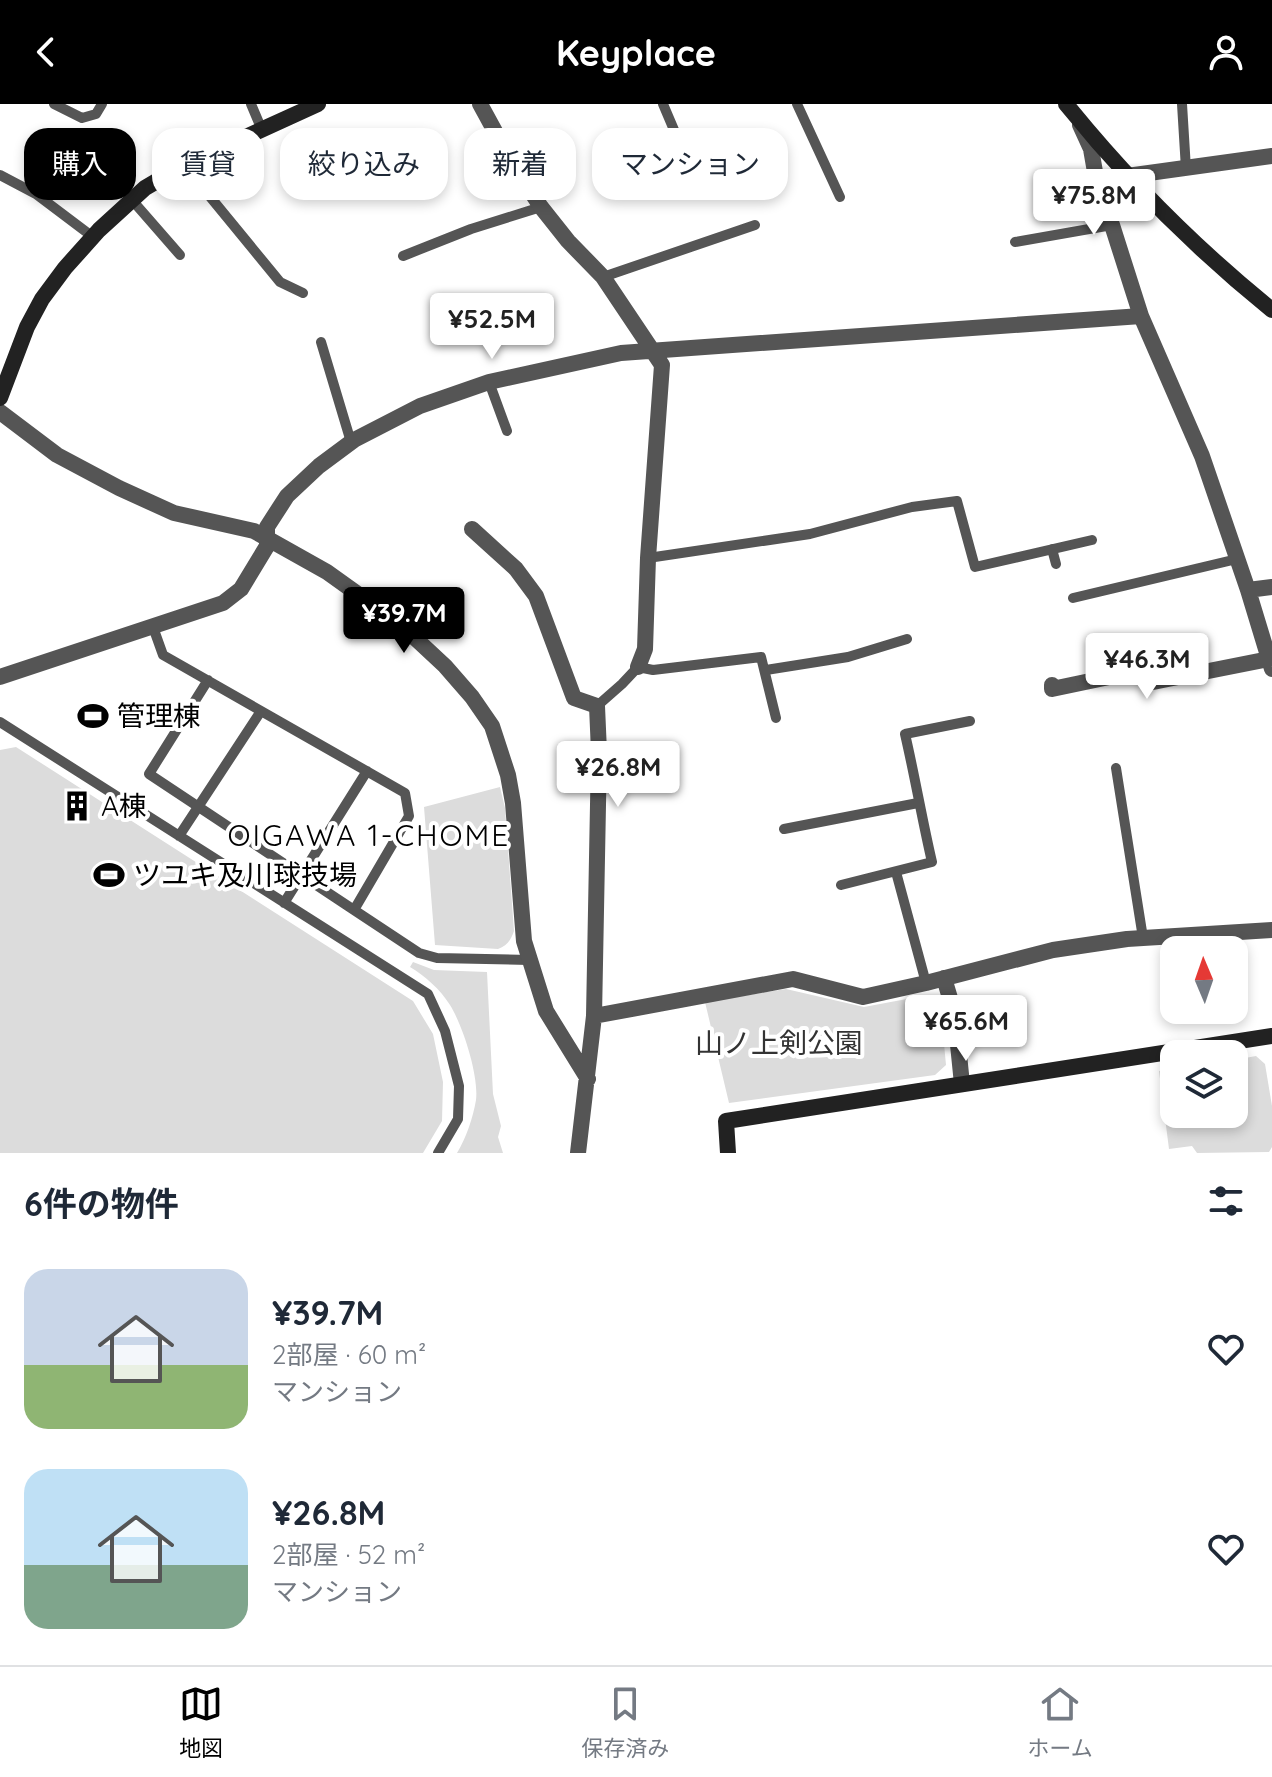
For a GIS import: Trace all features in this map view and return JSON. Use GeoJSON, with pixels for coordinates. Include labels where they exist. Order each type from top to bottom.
{"type":"FeatureCollection","features":[{"type":"Feature","properties":{"kind":"street"},"geometry":{"type":"LineString","coordinates":[[264,129],[318,104]]}},
{"type":"Feature","properties":{"kind":"street"},"geometry":{"type":"LineString","coordinates":[[480,104],[541,207],[603,277],[662,365],[648,558],[645,649],[638,667]]}},
{"type":"Feature","properties":{"kind":"street"},"geometry":{"type":"LineString","coordinates":[[1066,104],[1076,111],[1099,146],[1178,228],[1272,310]]}},
{"type":"Feature","properties":{"kind":"street"},"geometry":{"type":"LineString","coordinates":[[1052,685],[1052,689],[1133,672],[1153,682],[1270,664],[1202,456],[1141,316],[1098,189],[1091,149],[1076,111]]}},
{"type":"Feature","properties":{"kind":"street"},"geometry":{"type":"LineString","coordinates":[[1127,176],[1272,156]]}},
{"type":"Feature","properties":{"kind":"street"},"geometry":{"type":"LineString","coordinates":[[136,196],[152,184]]}},
{"type":"Feature","properties":{"kind":"street"},"geometry":{"type":"LineString","coordinates":[[0,398],[27,327],[42,299],[93,237],[132,200]]}},
{"type":"Feature","properties":{"kind":"street"},"geometry":{"type":"LineString","coordinates":[[0,677],[223,603],[241,589],[267,546],[267,527],[287,496],[319,466],[351,442],[420,406],[489,382],[621,353],[1141,316]]}},
{"type":"Feature","properties":{"kind":"street"},"geometry":{"type":"LineString","coordinates":[[0,412],[57,455],[119,488],[174,513],[254,531],[327,572],[401,625],[445,666],[492,726],[508,775],[513,803],[524,941],[529,960],[546,1011],[588,1079]]}},
{"type":"Feature","properties":{"kind":"street"},"geometry":{"type":"LineString","coordinates":[[472,529],[516,569],[536,596],[574,698],[597,706],[599,752],[594,1016],[578,1153]]}},
{"type":"Feature","properties":{"kind":"street"},"geometry":{"type":"LineString","coordinates":[[1248,590],[1272,587]]}},
{"type":"Feature","properties":{"kind":"street"},"geometry":{"type":"LineString","coordinates":[[594,1016],[793,979],[863,997],[1053,950],[1143,938],[1272,930]]}},
{"type":"Feature","properties":{"kind":"street"},"geometry":{"type":"LineString","coordinates":[[944,978],[955,1015],[962,1084]]}},
{"type":"Feature","properties":{"kind":"street"},"geometry":{"type":"LineString","coordinates":[[728,1153],[726,1121],[962,1084],[1171,1046],[1272,1036]]}},
{"type":"Feature","properties":{"kind":"lane"},"geometry":{"type":"LineString","coordinates":[[54,104],[82,118],[96,114],[102,104]]}},
{"type":"Feature","properties":{"kind":"lane"},"geometry":{"type":"LineString","coordinates":[[251,104],[261,128]]}},
{"type":"Feature","properties":{"kind":"lane"},"geometry":{"type":"LineString","coordinates":[[663,104],[673,128]]}},
{"type":"Feature","properties":{"kind":"lane"},"geometry":{"type":"LineString","coordinates":[[797,104],[840,197]]}},
{"type":"Feature","properties":{"kind":"lane"},"geometry":{"type":"LineString","coordinates":[[1182,104],[1186,169]]}},
{"type":"Feature","properties":{"kind":"lane"},"geometry":{"type":"LineString","coordinates":[[0,175],[36,194],[93,237]]}},
{"type":"Feature","properties":{"kind":"lane"},"geometry":{"type":"LineString","coordinates":[[132,200],[180,255]]}},
{"type":"Feature","properties":{"kind":"lane"},"geometry":{"type":"LineString","coordinates":[[213,200],[280,282],[303,293]]}},
{"type":"Feature","properties":{"kind":"lane"},"geometry":{"type":"LineString","coordinates":[[403,256],[471,229],[541,207]]}},
{"type":"Feature","properties":{"kind":"lane"},"geometry":{"type":"LineString","coordinates":[[603,277],[755,225]]}},
{"type":"Feature","properties":{"kind":"lane"},"geometry":{"type":"LineString","coordinates":[[1015,242],[1112,225]]}},
{"type":"Feature","properties":{"kind":"lane"},"geometry":{"type":"LineString","coordinates":[[321,342],[351,442]]}},
{"type":"Feature","properties":{"kind":"lane"},"geometry":{"type":"LineString","coordinates":[[489,382],[507,431]]}},
{"type":"Feature","properties":{"kind":"lane"},"geometry":{"type":"LineString","coordinates":[[648,558],[810,534],[912,507],[957,501],[978,579]]}},
{"type":"Feature","properties":{"kind":"lane"},"geometry":{"type":"LineString","coordinates":[[975,567],[1092,540]]}},
{"type":"Feature","properties":{"kind":"lane"},"geometry":{"type":"LineString","coordinates":[[1052,549],[1056,564]]}},
{"type":"Feature","properties":{"kind":"lane"},"geometry":{"type":"LineString","coordinates":[[1073,598],[1237,559]]}},
{"type":"Feature","properties":{"kind":"lane"},"geometry":{"type":"LineString","coordinates":[[153,627],[163,655],[405,793],[409,816],[354,910]]}},
{"type":"Feature","properties":{"kind":"lane"},"geometry":{"type":"LineString","coordinates":[[766,670],[848,657],[907,639]]}},
{"type":"Feature","properties":{"kind":"lane"},"geometry":{"type":"LineString","coordinates":[[597,706],[638,667],[653,670],[761,657],[776,718]]}},
{"type":"Feature","properties":{"kind":"lane"},"geometry":{"type":"LineString","coordinates":[[208,680],[149,774],[419,953],[437,958],[529,960]]}},
{"type":"Feature","properties":{"kind":"lane"},"geometry":{"type":"LineString","coordinates":[[179,836],[261,711]]}},
{"type":"Feature","properties":{"kind":"lane"},"geometry":{"type":"LineString","coordinates":[[841,885],[932,862],[905,734],[970,721]]}},
{"type":"Feature","properties":{"kind":"lane"},"geometry":{"type":"LineString","coordinates":[[0,722],[428,994],[445,1031],[459,1086],[458,1119],[438,1153]]}},
{"type":"Feature","properties":{"kind":"lane"},"geometry":{"type":"LineString","coordinates":[[1116,768],[1143,938]]}},
{"type":"Feature","properties":{"kind":"lane"},"geometry":{"type":"LineString","coordinates":[[284,903],[367,771]]}},
{"type":"Feature","properties":{"kind":"lane"},"geometry":{"type":"LineString","coordinates":[[784,829],[918,803]]}},
{"type":"Feature","properties":{"kind":"lane"},"geometry":{"type":"LineString","coordinates":[[896,872],[926,983]]}},
{"type":"Feature","properties":{"kind":"green space","name":"ツユキ及川球技場"},"geometry":{"type":"Polygon","coordinates":[[[16,747],[413,1001],[433,1034],[443,1082],[442,1121],[423,1153],[0,1153],[0,750],[16,747]]]}},
{"type":"Feature","properties":{"kind":"green space"},"geometry":{"type":"Polygon","coordinates":[[[500,787],[505,808],[513,934],[498,949],[435,945],[424,807],[500,787]]]}},
{"type":"Feature","properties":{"kind":"green space"},"geometry":{"type":"Polygon","coordinates":[[[413,962],[434,970],[487,972],[493,1094],[501,1126],[498,1137],[503,1153],[457,1153],[469,1128],[476,1100],[473,1065],[450,1005],[432,983],[410,967],[413,962]]]}},
{"type":"Feature","properties":{"kind":"green space","name":"山ノ上剣公園"},"geometry":{"type":"Polygon","coordinates":[[[786,989],[864,1007],[928,995],[940,1001],[946,1065],[935,1075],[729,1103],[705,1002],[786,989]]]}},
{"type":"Feature","properties":{"kind":"green space"},"geometry":{"type":"Polygon","coordinates":[[[1256,1056],[1265,1064],[1272,1106],[1272,1147],[1269,1152],[1197,1153],[1192,1146],[1169,1149],[1166,1128],[1248,1128],[1248,1057],[1256,1056]]]}},
{"type":"Feature","properties":{"kind":"place","name":"管理棟"},"geometry":{"type":"Point","coordinates":[93,716]}},
{"type":"Feature","properties":{"kind":"place","name":"A棟"},"geometry":{"type":"Point","coordinates":[77,806]}},
{"type":"Feature","properties":{"kind":"place","name":"ツユキ及川球技場"},"geometry":{"type":"Point","coordinates":[109,875]}},
{"type":"Feature","properties":{"kind":"district","name":"OIGAWA 1-CHOME"},"geometry":{"type":"Point","coordinates":[369,836]}}]}
